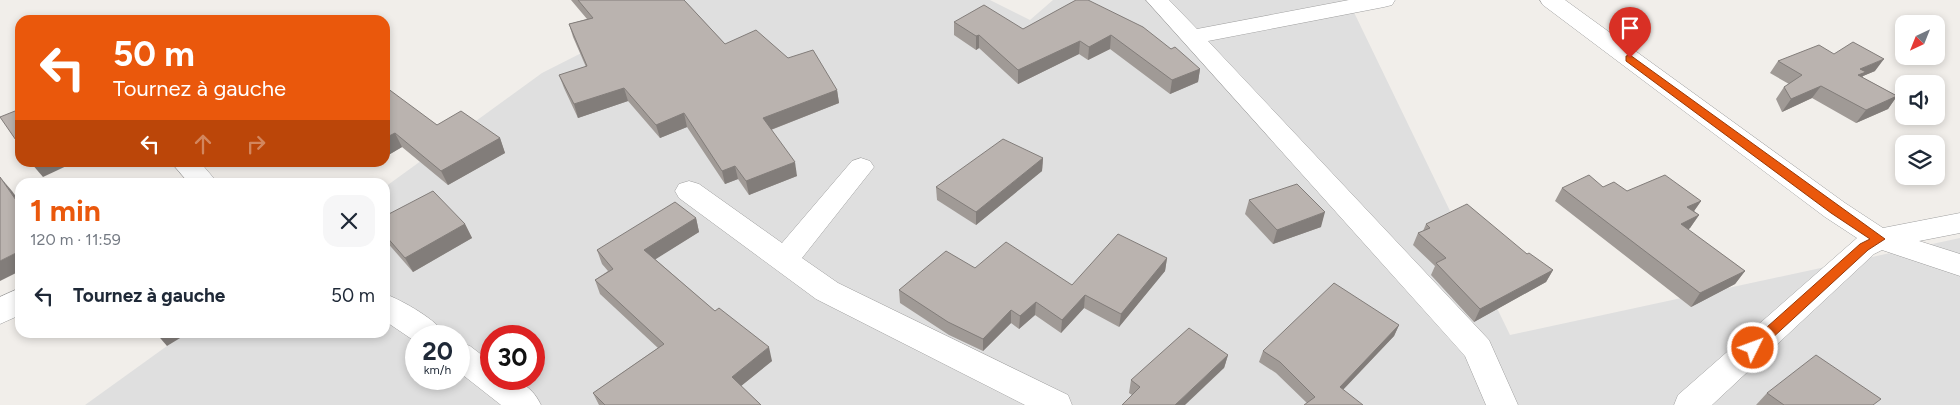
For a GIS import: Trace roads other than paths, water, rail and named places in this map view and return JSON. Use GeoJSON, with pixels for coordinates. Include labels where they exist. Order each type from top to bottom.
{"type":"FeatureCollection","features":[{"type":"Feature","properties":{"kind":"street"},"geometry":{"type":"LineString","coordinates":[[1157,0],[1478,349],[1502,405]]}},
{"type":"Feature","properties":{"kind":"street"},"geometry":{"type":"LineString","coordinates":[[1191,36],[1384,0]]}},
{"type":"Feature","properties":{"kind":"street"},"geometry":{"type":"LineString","coordinates":[[1551,0],[1835,210],[1879,239],[1960,265]]}},
{"type":"Feature","properties":{"kind":"street"},"geometry":{"type":"LineString","coordinates":[[189,167],[200,178]]}},
{"type":"Feature","properties":{"kind":"street"},"geometry":{"type":"LineString","coordinates":[[784,260],[861,167]]}},
{"type":"Feature","properties":{"kind":"street"},"geometry":{"type":"LineString","coordinates":[[689,191],[827,291],[1056,405]]}},
{"type":"Feature","properties":{"kind":"street"},"geometry":{"type":"LineString","coordinates":[[1698,403],[1864,247],[1879,239],[1960,223]]}},
{"type":"Feature","properties":{"kind":"street"},"geometry":{"type":"LineString","coordinates":[[0,312],[15,303]]}},
{"type":"Feature","properties":{"kind":"street"},"geometry":{"type":"LineString","coordinates":[[390,309],[414,325]]}},
{"type":"Feature","properties":{"kind":"street"},"geometry":{"type":"LineString","coordinates":[[470,363],[525,405]]}}]}
